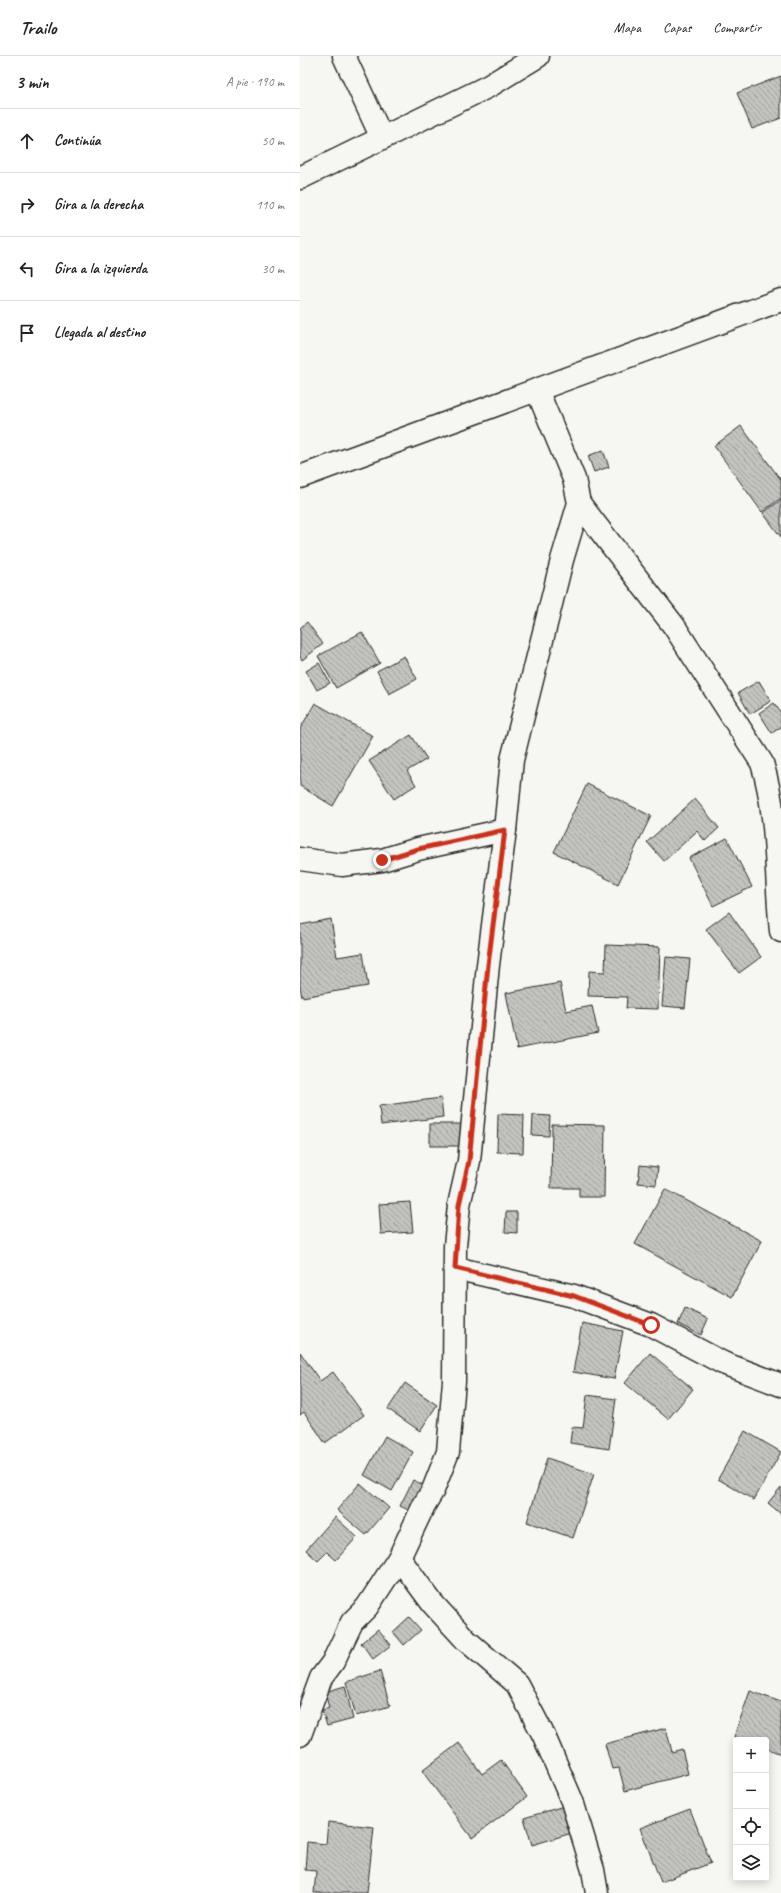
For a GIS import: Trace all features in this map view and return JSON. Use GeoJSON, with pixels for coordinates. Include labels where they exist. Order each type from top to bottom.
{"type":"FeatureCollection","features":[{"type":"Feature","properties":{"kind":"street"},"geometry":{"type":"LineString","coordinates":[[344,56],[382,138]]}},
{"type":"Feature","properties":{"kind":"street"},"geometry":{"type":"LineString","coordinates":[[300,178],[489,86],[538,56]]}},
{"type":"Feature","properties":{"kind":"street"},"geometry":{"type":"LineString","coordinates":[[300,477],[781,300]]}},
{"type":"Feature","properties":{"kind":"street"},"geometry":{"type":"LineString","coordinates":[[537,390],[574,479],[579,503],[674,626],[762,763],[768,782],[777,847],[781,931]]}},
{"type":"Feature","properties":{"kind":"street"},"geometry":{"type":"LineString","coordinates":[[300,1735],[321,1678],[333,1662],[352,1622],[367,1608],[400,1558],[424,1505],[434,1490],[448,1452],[454,1381],[455,1268],[459,1205],[469,1161],[488,965],[512,760],[562,560],[579,503]]}},
{"type":"Feature","properties":{"kind":"street"},"geometry":{"type":"LineString","coordinates":[[300,859],[342,865],[382,860],[418,849],[505,830]]}},
{"type":"Feature","properties":{"kind":"street"},"geometry":{"type":"LineString","coordinates":[[455,1268],[574,1296],[651,1325],[723,1363],[781,1386]]}},
{"type":"Feature","properties":{"kind":"street"},"geometry":{"type":"LineString","coordinates":[[400,1558],[433,1604],[466,1640],[517,1684],[544,1736],[572,1801],[593,1870],[597,1893]]}},
{"type":"Feature","properties":{"kind":"building"},"geometry":{"type":"Polygon","coordinates":[[[781,76],[781,118],[752,129],[737,93],[781,76]]]}},
{"type":"Feature","properties":{"kind":"building"},"geometry":{"type":"Polygon","coordinates":[[[741,426],[781,480],[781,498],[762,512],[714,446],[741,426]]]}},
{"type":"Feature","properties":{"kind":"building"},"geometry":{"type":"Polygon","coordinates":[[[603,450],[609,467],[594,472],[588,456],[603,450]]]}},
{"type":"Feature","properties":{"kind":"building"},"geometry":{"type":"Polygon","coordinates":[[[781,500],[781,537],[763,513],[781,500]]]}},
{"type":"Feature","properties":{"kind":"building"},"geometry":{"type":"Polygon","coordinates":[[[307,622],[323,644],[302,660],[300,657],[300,628],[307,622]]]}},
{"type":"Feature","properties":{"kind":"building"},"geometry":{"type":"Polygon","coordinates":[[[362,632],[380,663],[336,688],[318,656],[362,632]]]}},
{"type":"Feature","properties":{"kind":"building"},"geometry":{"type":"Polygon","coordinates":[[[404,656],[417,679],[389,694],[377,671],[404,656]]]}},
{"type":"Feature","properties":{"kind":"building"},"geometry":{"type":"Polygon","coordinates":[[[319,663],[330,683],[317,690],[306,671],[319,663]]]}},
{"type":"Feature","properties":{"kind":"building"},"geometry":{"type":"Polygon","coordinates":[[[759,681],[771,701],[750,714],[738,693],[759,681]]]}},
{"type":"Feature","properties":{"kind":"building"},"geometry":{"type":"Polygon","coordinates":[[[315,703],[373,736],[333,806],[300,786],[300,729],[315,703]]]}},
{"type":"Feature","properties":{"kind":"building"},"geometry":{"type":"Polygon","coordinates":[[[774,703],[781,713],[781,727],[772,733],[759,713],[774,703]]]}},
{"type":"Feature","properties":{"kind":"building"},"geometry":{"type":"Polygon","coordinates":[[[411,735],[427,759],[407,771],[416,785],[394,799],[369,761],[411,735]]]}},
{"type":"Feature","properties":{"kind":"building"},"geometry":{"type":"Polygon","coordinates":[[[587,784],[651,816],[618,884],[554,852],[587,784]]]}},
{"type":"Feature","properties":{"kind":"building"},"geometry":{"type":"Polygon","coordinates":[[[695,799],[719,828],[705,841],[697,831],[664,861],[647,842],[695,799]]]}},
{"type":"Feature","properties":{"kind":"building"},"geometry":{"type":"Polygon","coordinates":[[[727,838],[752,887],[713,906],[689,858],[727,838]]]}},
{"type":"Feature","properties":{"kind":"building"},"geometry":{"type":"Polygon","coordinates":[[[729,912],[761,957],[739,973],[706,929],[729,912]]]}},
{"type":"Feature","properties":{"kind":"building"},"geometry":{"type":"Polygon","coordinates":[[[331,919],[337,957],[363,953],[368,986],[302,997],[300,987],[300,925],[331,919]]]}},
{"type":"Feature","properties":{"kind":"building"},"geometry":{"type":"Polygon","coordinates":[[[606,945],[660,947],[658,1009],[626,1008],[627,997],[588,996],[589,971],[605,972],[606,945]]]}},
{"type":"Feature","properties":{"kind":"building"},"geometry":{"type":"Polygon","coordinates":[[[666,957],[690,959],[685,1008],[662,1006],[666,957]]]}},
{"type":"Feature","properties":{"kind":"building"},"geometry":{"type":"Polygon","coordinates":[[[560,983],[566,1011],[592,1006],[598,1033],[517,1049],[506,993],[560,983]]]}},
{"type":"Feature","properties":{"kind":"building"},"geometry":{"type":"Polygon","coordinates":[[[441,1098],[443,1117],[381,1125],[379,1106],[441,1098]]]}},
{"type":"Feature","properties":{"kind":"building"},"geometry":{"type":"Polygon","coordinates":[[[498,1114],[524,1115],[523,1153],[497,1152],[498,1114]]]}},
{"type":"Feature","properties":{"kind":"building"},"geometry":{"type":"Polygon","coordinates":[[[533,1115],[550,1116],[549,1136],[532,1135],[533,1115]]]}},
{"type":"Feature","properties":{"kind":"building"},"geometry":{"type":"Polygon","coordinates":[[[430,1124],[464,1124],[464,1146],[430,1146],[430,1124]]]}},
{"type":"Feature","properties":{"kind":"building"},"geometry":{"type":"Polygon","coordinates":[[[552,1124],[605,1125],[604,1197],[579,1197],[579,1188],[551,1188],[552,1124]]]}},
{"type":"Feature","properties":{"kind":"building"},"geometry":{"type":"Polygon","coordinates":[[[640,1165],[658,1167],[656,1185],[638,1183],[640,1165]]]}},
{"type":"Feature","properties":{"kind":"building"},"geometry":{"type":"Polygon","coordinates":[[[665,1189],[762,1241],[732,1297],[635,1244],[665,1189]]]}},
{"type":"Feature","properties":{"kind":"building"},"geometry":{"type":"Polygon","coordinates":[[[410,1202],[413,1232],[381,1234],[379,1204],[410,1202]]]}},
{"type":"Feature","properties":{"kind":"building"},"geometry":{"type":"Polygon","coordinates":[[[506,1212],[517,1212],[517,1233],[505,1232],[506,1212]]]}},
{"type":"Feature","properties":{"kind":"building"},"geometry":{"type":"Polygon","coordinates":[[[685,1308],[708,1319],[701,1335],[678,1324],[685,1308]]]}},
{"type":"Feature","properties":{"kind":"building"},"geometry":{"type":"Polygon","coordinates":[[[582,1323],[623,1331],[614,1379],[573,1372],[582,1323]]]}},
{"type":"Feature","properties":{"kind":"building"},"geometry":{"type":"Polygon","coordinates":[[[300,1352],[320,1381],[333,1372],[364,1415],[325,1443],[304,1412],[300,1415],[300,1352]]]}},
{"type":"Feature","properties":{"kind":"building"},"geometry":{"type":"Polygon","coordinates":[[[650,1353],[693,1389],[668,1419],[625,1383],[650,1353]]]}},
{"type":"Feature","properties":{"kind":"building"},"geometry":{"type":"Polygon","coordinates":[[[405,1383],[437,1405],[420,1431],[388,1409],[405,1383]]]}},
{"type":"Feature","properties":{"kind":"building"},"geometry":{"type":"Polygon","coordinates":[[[587,1395],[616,1399],[609,1449],[570,1443],[572,1427],[583,1428],[587,1395]]]}},
{"type":"Feature","properties":{"kind":"building"},"geometry":{"type":"Polygon","coordinates":[[[745,1431],[781,1452],[754,1500],[718,1479],[745,1431]]]}},
{"type":"Feature","properties":{"kind":"building"},"geometry":{"type":"Polygon","coordinates":[[[385,1436],[413,1452],[392,1491],[364,1475],[385,1436]]]}},
{"type":"Feature","properties":{"kind":"building"},"geometry":{"type":"Polygon","coordinates":[[[547,1458],[594,1474],[573,1538],[527,1522],[547,1458]]]}},
{"type":"Feature","properties":{"kind":"building"},"geometry":{"type":"Polygon","coordinates":[[[413,1480],[429,1488],[417,1514],[400,1506],[413,1480]]]}},
{"type":"Feature","properties":{"kind":"building"},"geometry":{"type":"Polygon","coordinates":[[[360,1483],[389,1508],[366,1535],[337,1510],[360,1483]]]}},
{"type":"Feature","properties":{"kind":"building"},"geometry":{"type":"Polygon","coordinates":[[[781,1487],[781,1514],[768,1503],[781,1487]]]}},
{"type":"Feature","properties":{"kind":"building"},"geometry":{"type":"Polygon","coordinates":[[[335,1517],[357,1537],[336,1560],[327,1552],[318,1561],[306,1550],[335,1517]]]}},
{"type":"Feature","properties":{"kind":"building"},"geometry":{"type":"Polygon","coordinates":[[[409,1617],[421,1630],[404,1645],[393,1632],[409,1617]]]}},
{"type":"Feature","properties":{"kind":"building"},"geometry":{"type":"Polygon","coordinates":[[[378,1629],[391,1645],[373,1659],[361,1643],[378,1629]]]}},
{"type":"Feature","properties":{"kind":"building"},"geometry":{"type":"Polygon","coordinates":[[[380,1671],[390,1706],[356,1716],[346,1682],[380,1671]]]}},
{"type":"Feature","properties":{"kind":"building"},"geometry":{"type":"Polygon","coordinates":[[[345,1686],[353,1719],[327,1726],[322,1710],[329,1708],[325,1692],[345,1686]]]}},
{"type":"Feature","properties":{"kind":"building"},"geometry":{"type":"Polygon","coordinates":[[[750,1691],[781,1702],[781,1754],[769,1749],[769,1737],[734,1737],[750,1691]]]}},
{"type":"Feature","properties":{"kind":"building"},"geometry":{"type":"Polygon","coordinates":[[[666,1728],[672,1752],[682,1749],[688,1774],[625,1791],[619,1768],[612,1769],[605,1744],[666,1728]]]}},
{"type":"Feature","properties":{"kind":"building"},"geometry":{"type":"Polygon","coordinates":[[[459,1743],[482,1774],[501,1760],[527,1797],[472,1838],[422,1771],[459,1743]]]}},
{"type":"Feature","properties":{"kind":"building"},"geometry":{"type":"Polygon","coordinates":[[[564,1806],[572,1833],[532,1845],[524,1818],[564,1806]]]}},
{"type":"Feature","properties":{"kind":"building"},"geometry":{"type":"Polygon","coordinates":[[[690,1809],[711,1863],[661,1882],[640,1828],[690,1809]]]}},
{"type":"Feature","properties":{"kind":"building"},"geometry":{"type":"Polygon","coordinates":[[[328,1822],[374,1827],[367,1893],[314,1893],[316,1871],[305,1870],[307,1842],[326,1844],[328,1822]]]}},
{"type":"Feature","properties":{"kind":"route"},"geometry":{"type":"LineString","coordinates":[[382,860],[418,849],[505,830],[488,965],[469,1161],[459,1205],[455,1246],[455,1268],[574,1296],[651,1325]]}}]}
